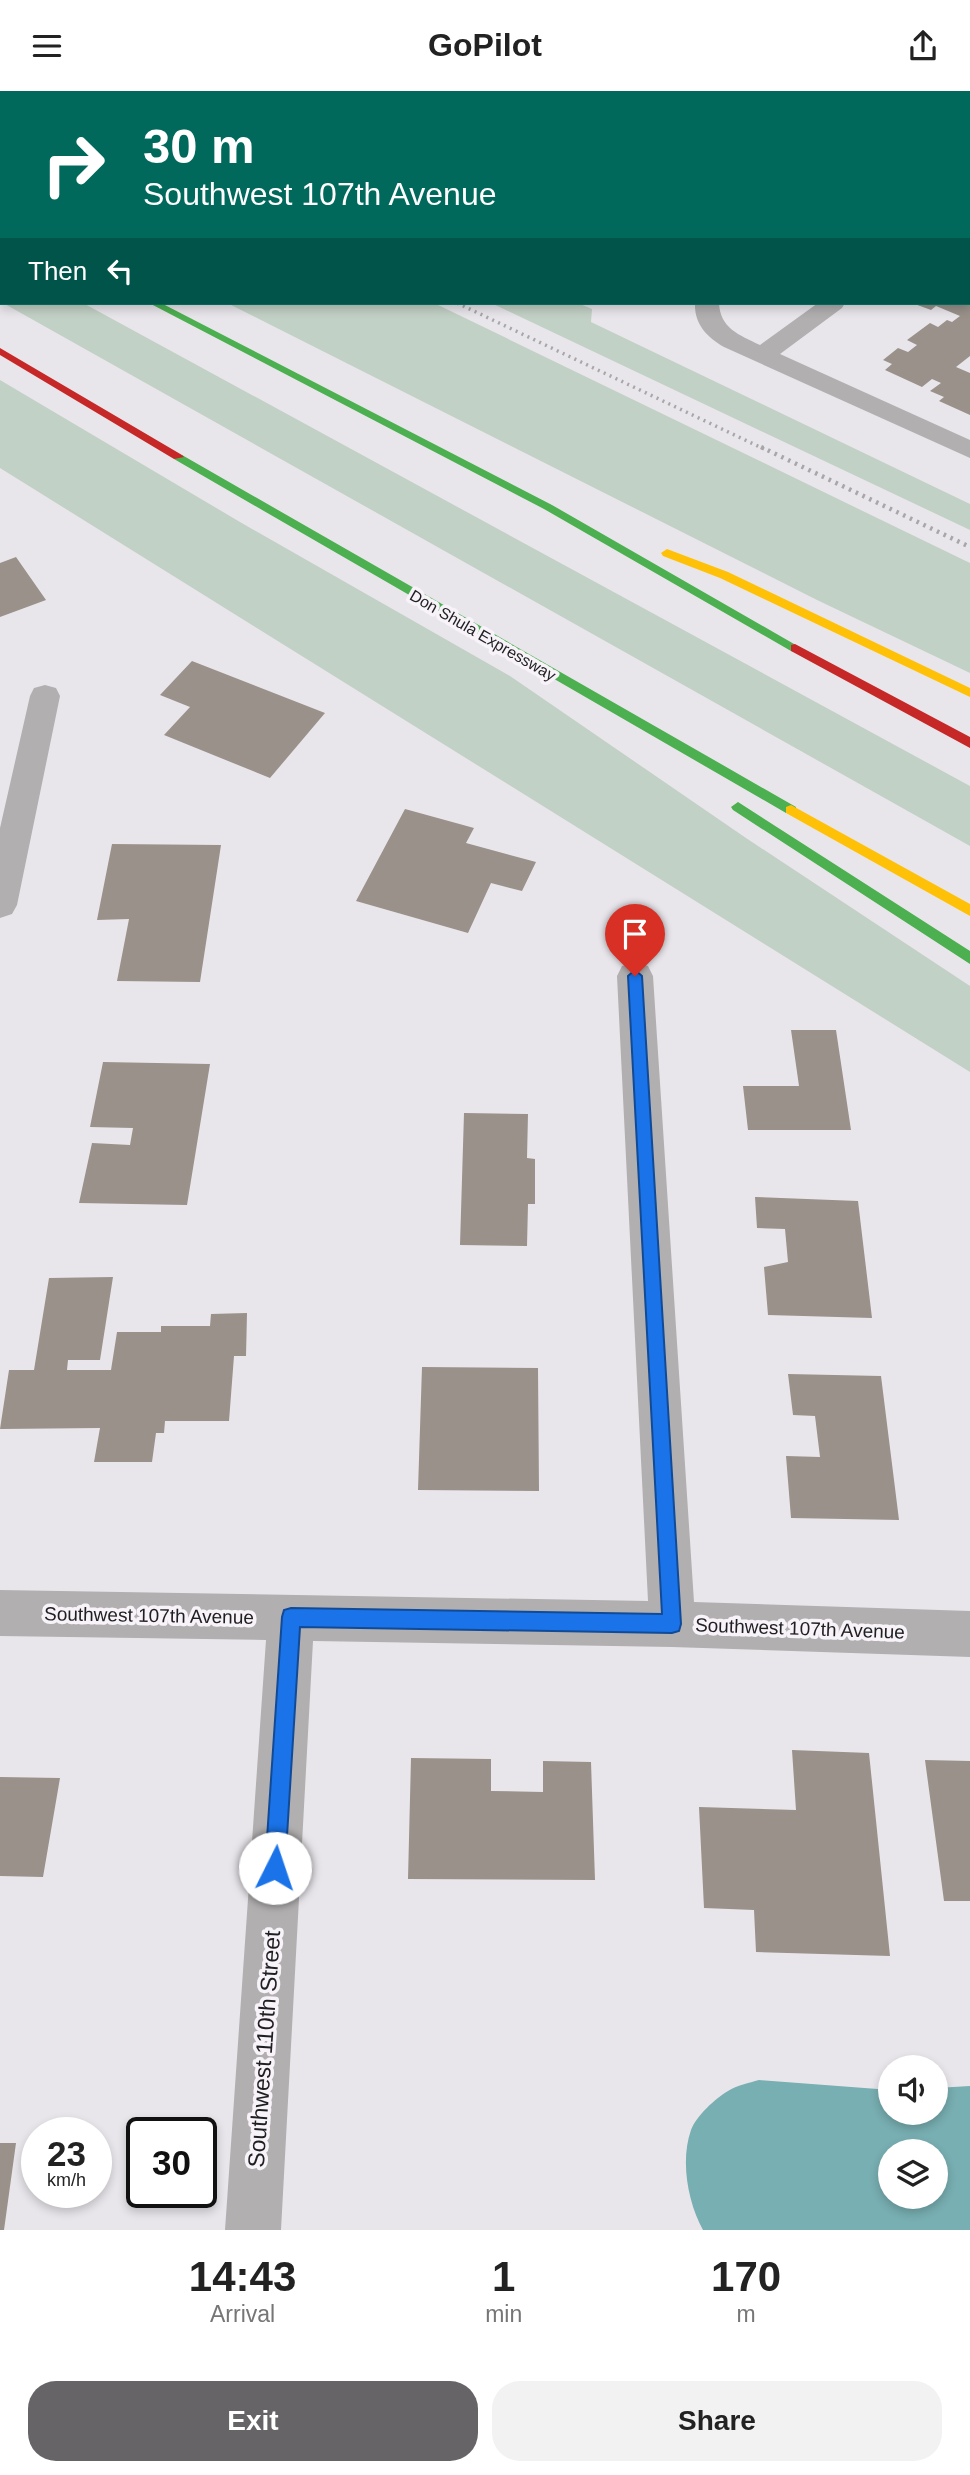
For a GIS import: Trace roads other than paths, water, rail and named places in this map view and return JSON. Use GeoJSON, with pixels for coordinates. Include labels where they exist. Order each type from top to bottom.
{"type":"FeatureCollection","features":[{"type":"Feature","properties":{"kind":"highway"},"geometry":{"type":"LineString","coordinates":[[158,305],[548,507],[849,679],[970,743]]}},
{"type":"Feature","properties":{"kind":"highway","name":"Don Shula Expressway"},"geometry":{"type":"LineString","coordinates":[[0,351],[166,451],[594,699],[970,911]]}},
{"type":"Feature","properties":{"kind":"highway"},"geometry":{"type":"LineString","coordinates":[[548,507],[724,575],[970,693]]}},
{"type":"Feature","properties":{"kind":"highway"},"geometry":{"type":"LineString","coordinates":[[594,699],[676,764]]}},
{"type":"Feature","properties":{"kind":"highway"},"geometry":{"type":"LineString","coordinates":[[719,795],[970,958]]}},
{"type":"Feature","properties":{"kind":"street"},"geometry":{"type":"LineString","coordinates":[[707,305],[707,319],[718,332],[762,355],[970,450]]}},
{"type":"Feature","properties":{"kind":"street"},"geometry":{"type":"LineString","coordinates":[[762,355],[830,305]]}},
{"type":"Feature","properties":{"kind":"street"},"geometry":{"type":"LineString","coordinates":[[0,905],[45,696]]}},
{"type":"Feature","properties":{"kind":"street"},"geometry":{"type":"LineString","coordinates":[[635,976],[672,1624]]}},
{"type":"Feature","properties":{"kind":"street","name":"Southwest 107th Avenue"},"geometry":{"type":"LineString","coordinates":[[0,1613],[672,1624],[970,1634]]}},
{"type":"Feature","properties":{"kind":"street","name":"Southwest 110th Street"},"geometry":{"type":"LineString","coordinates":[[253,2230],[291,1617]]}},
{"type":"Feature","properties":{"kind":"water"},"geometry":{"type":"Polygon","coordinates":[[[759,2080],[878,2089],[878,2125],[948,2125],[948,2087],[970,2086],[970,2230],[703,2230],[693,2207],[687,2181],[688,2142],[691,2130],[702,2113],[735,2087],[759,2080]]]}},
{"type":"Feature","properties":{"kind":"railway"},"geometry":{"type":"LineString","coordinates":[[461,305],[764,449]]}},
{"type":"Feature","properties":{"kind":"railway"},"geometry":{"type":"LineString","coordinates":[[761,447],[970,547]]}}]}
